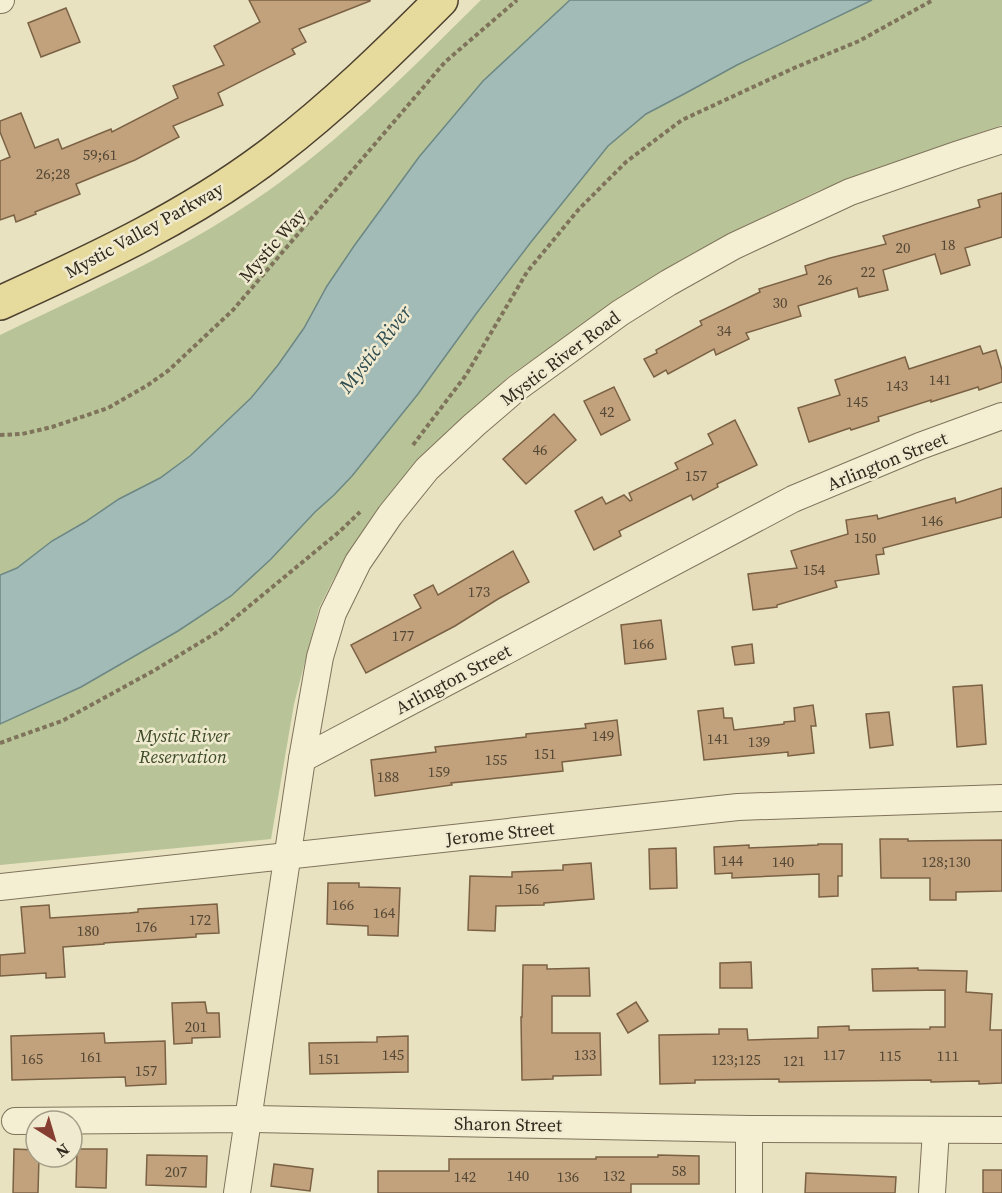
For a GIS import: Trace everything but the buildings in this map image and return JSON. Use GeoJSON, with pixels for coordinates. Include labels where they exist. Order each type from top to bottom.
{"type":"FeatureCollection","features":[{"type":"Feature","properties":{"kind":"main road","name":"Mystic Valley Parkway"},"geometry":{"type":"LineString","coordinates":[[0,303],[107,253],[178,215],[238,177],[275,151],[339,99],[441,0]]}},
{"type":"Feature","properties":{"kind":"street","name":"Mystic River Road"},"geometry":{"type":"LineString","coordinates":[[302,759],[320,657],[333,613],[358,562],[390,515],[427,470],[491,410],[525,381],[620,313],[734,246],[850,192],[1002,140]]}},
{"type":"Feature","properties":{"kind":"street","name":"Arlington Street"},"geometry":{"type":"LineString","coordinates":[[302,759],[793,499],[920,446],[1002,416]]}},
{"type":"Feature","properties":{"kind":"street"},"geometry":{"type":"LineString","coordinates":[[237,1193],[302,759]]}},
{"type":"Feature","properties":{"kind":"street","name":"Jerome Street"},"geometry":{"type":"LineString","coordinates":[[0,888],[738,807],[1002,798]]}},
{"type":"Feature","properties":{"kind":"street","name":"Sharon Street"},"geometry":{"type":"LineString","coordinates":[[15,1121],[248,1119],[749,1129],[1002,1130]]}},
{"type":"Feature","properties":{"kind":"street"},"geometry":{"type":"LineString","coordinates":[[749,1129],[749,1193]]}},
{"type":"Feature","properties":{"kind":"street"},"geometry":{"type":"LineString","coordinates":[[932,1193],[936,1130]]}},
{"type":"Feature","properties":{"kind":"path","name":"Mystic Way"},"geometry":{"type":"LineString","coordinates":[[0,435],[22,435],[108,408],[169,370],[233,310],[445,62],[517,0]]}},
{"type":"Feature","properties":{"kind":"path"},"geometry":{"type":"LineString","coordinates":[[410,450],[466,375],[527,272],[579,209],[626,162],[682,120],[794,68],[859,41],[933,0]]}},
{"type":"Feature","properties":{"kind":"path"},"geometry":{"type":"LineString","coordinates":[[0,743],[62,720],[155,670],[219,631],[363,510]]}},
{"type":"Feature","properties":{"kind":"green space"},"geometry":{"type":"Polygon","coordinates":[[[481,0],[570,0],[483,81],[419,157],[327,286],[304,328],[251,398],[190,456],[160,478],[119,499],[52,541],[17,568],[0,575],[0,335],[178,247],[246,206],[333,141],[481,0]]]}},
{"type":"Feature","properties":{"kind":"green space","name":"Mystic River Reservation"},"geometry":{"type":"Polygon","coordinates":[[[872,0],[1002,0],[1002,125],[818,191],[740,228],[679,261],[627,294],[509,376],[452,430],[346,557],[319,608],[294,704],[271,839],[0,865],[0,724],[81,687],[178,631],[231,596],[352,476],[531,242],[608,146],[646,114],[737,65],[872,0]]]}},
{"type":"Feature","properties":{"kind":"water","name":"Mystic River"},"geometry":{"type":"Polygon","coordinates":[[[570,0],[872,0],[737,65],[646,114],[608,146],[531,242],[418,394],[352,476],[271,559],[231,596],[178,631],[81,687],[0,724],[0,575],[17,568],[52,541],[119,499],[160,478],[190,456],[251,398],[304,328],[327,286],[419,157],[483,81],[570,0]]]}}]}
